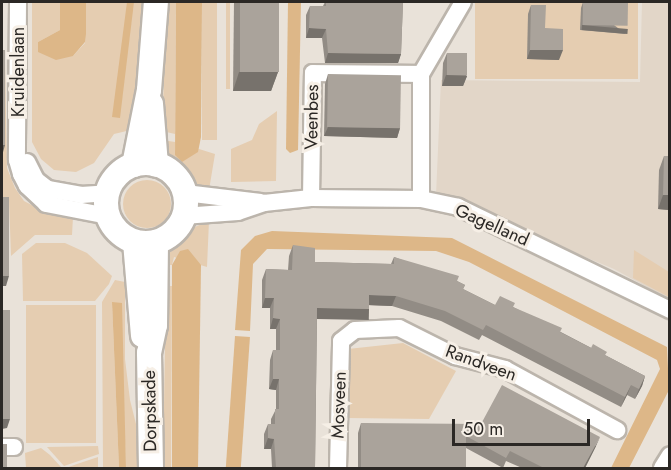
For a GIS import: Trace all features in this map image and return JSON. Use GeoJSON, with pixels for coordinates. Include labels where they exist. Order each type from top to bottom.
{"type":"FeatureCollection","features":[{"type":"Feature","properties":{"kind":"main road"},"geometry":{"type":"LineString","coordinates":[[145,165],[156,2]]}},
{"type":"Feature","properties":{"kind":"main road"},"geometry":{"type":"LineString","coordinates":[[145,165],[171,172],[184,205],[173,233],[145,242],[116,229],[108,204],[115,178],[145,165]]}},
{"type":"Feature","properties":{"kind":"main road","name":"Dorpskade"},"geometry":{"type":"LineString","coordinates":[[145,242],[139,323],[149,353],[151,468]]}},
{"type":"Feature","properties":{"kind":"street","name":"Kruidenlaan"},"geometry":{"type":"LineString","coordinates":[[18,2],[18,142],[21,174],[34,195],[60,210],[108,204]]}},
{"type":"Feature","properties":{"kind":"street"},"geometry":{"type":"LineString","coordinates":[[421,199],[420,74],[463,2]]}},
{"type":"Feature","properties":{"kind":"street","name":"Veenbes"},"geometry":{"type":"LineString","coordinates":[[311,198],[313,73],[420,74]]}},
{"type":"Feature","properties":{"kind":"street","name":"Kruidenlaan"},"geometry":{"type":"LineString","coordinates":[[18,142],[36,180],[48,189],[81,195],[108,204]]}},
{"type":"Feature","properties":{"kind":"street","name":"Gagelland"},"geometry":{"type":"LineString","coordinates":[[184,205],[264,203],[311,198],[421,199],[458,207],[669,310]]}},
{"type":"Feature","properties":{"kind":"street","name":"Randveen"},"geometry":{"type":"LineString","coordinates":[[341,341],[355,330],[399,328],[455,356],[505,369],[617,430]]}},
{"type":"Feature","properties":{"kind":"street","name":"Mosveen"},"geometry":{"type":"LineString","coordinates":[[338,468],[341,341]]}},
{"type":"Feature","properties":{"kind":"street"},"geometry":{"type":"LineString","coordinates":[[662,468],[669,454]]}},
{"type":"Feature","properties":{"kind":"shaded area"},"geometry":{"type":"Polygon","coordinates":[[[32,2],[60,2],[60,30],[38,42],[45,52],[73,56],[85,43],[86,2],[145,2],[135,129],[114,134],[94,163],[76,172],[54,170],[41,159],[32,142],[32,2]]]}},
{"type":"Feature","properties":{"kind":"shaded area"},"geometry":{"type":"Polygon","coordinates":[[[60,2],[86,2],[86,34],[85,42],[73,56],[56,60],[38,52],[38,42],[60,30],[60,2]]]}},
{"type":"Feature","properties":{"kind":"shaded area"},"geometry":{"type":"Polygon","coordinates":[[[127,2],[134,2],[120,118],[112,117],[127,2]]]}},
{"type":"Feature","properties":{"kind":"shaded area"},"geometry":{"type":"Polygon","coordinates":[[[167,2],[176,2],[175,134],[162,131],[167,2]]]}},
{"type":"Feature","properties":{"kind":"shaded area"},"geometry":{"type":"Polygon","coordinates":[[[176,2],[202,2],[201,137],[198,152],[182,162],[175,155],[176,2]]]}},
{"type":"Feature","properties":{"kind":"shaded area"},"geometry":{"type":"Polygon","coordinates":[[[202,2],[217,2],[217,140],[202,140],[202,2]]]}},
{"type":"Feature","properties":{"kind":"shaded area"},"geometry":{"type":"Polygon","coordinates":[[[226,2],[230,2],[230,89],[226,89],[226,2]]]}},
{"type":"Feature","properties":{"kind":"shaded area"},"geometry":{"type":"Polygon","coordinates":[[[288,2],[301,2],[298,150],[290,153],[286,149],[288,2]]]}},
{"type":"Feature","properties":{"kind":"shaded area"},"geometry":{"type":"Polygon","coordinates":[[[475,2],[638,2],[638,79],[475,79],[475,2]]]}},
{"type":"Feature","properties":{"kind":"shaded area"},"geometry":{"type":"Polygon","coordinates":[[[642,2],[669,2],[669,299],[614,269],[436,195],[441,80],[640,82],[642,2]]]}},
{"type":"Feature","properties":{"kind":"shaded area"},"geometry":{"type":"Polygon","coordinates":[[[2,60],[5,60],[7,168],[15,188],[24,201],[49,214],[73,217],[72,235],[35,235],[11,256],[9,200],[2,200],[2,60]]]}},
{"type":"Feature","properties":{"kind":"shaded area"},"geometry":{"type":"Polygon","coordinates":[[[277,111],[276,181],[231,182],[231,149],[252,140],[259,124],[277,111]]]}},
{"type":"Feature","properties":{"kind":"shaded area"},"geometry":{"type":"Polygon","coordinates":[[[162,140],[175,142],[175,155],[199,149],[215,154],[209,190],[196,186],[176,168],[165,153],[162,140]]]}},
{"type":"Feature","properties":{"kind":"shaded area"},"geometry":{"type":"Polygon","coordinates":[[[142,180],[152,180],[164,187],[171,199],[171,209],[164,221],[152,228],[142,228],[127,217],[123,209],[123,199],[134,184],[142,180]]]}},
{"type":"Feature","properties":{"kind":"shaded area"},"geometry":{"type":"Polygon","coordinates":[[[209,221],[207,267],[174,257],[172,265],[163,265],[170,247],[190,229],[209,221]]]}},
{"type":"Feature","properties":{"kind":"shaded area"},"geometry":{"type":"Polygon","coordinates":[[[272,231],[452,238],[667,347],[669,390],[629,468],[611,468],[660,369],[657,360],[469,262],[436,251],[267,249],[253,264],[250,331],[235,330],[241,250],[255,236],[272,231]]]}},
{"type":"Feature","properties":{"kind":"shaded area"},"geometry":{"type":"Polygon","coordinates":[[[36,243],[65,243],[87,253],[112,276],[109,284],[95,301],[23,301],[22,254],[36,243]]]}},
{"type":"Feature","properties":{"kind":"shaded area"},"geometry":{"type":"Polygon","coordinates":[[[188,249],[201,265],[198,468],[172,468],[172,265],[180,251],[188,249]]]}},
{"type":"Feature","properties":{"kind":"shaded area"},"geometry":{"type":"Polygon","coordinates":[[[634,250],[669,272],[669,297],[633,278],[634,250]]]}},
{"type":"Feature","properties":{"kind":"shaded area"},"geometry":{"type":"Polygon","coordinates":[[[115,280],[125,282],[125,359],[130,400],[142,448],[142,468],[126,468],[122,366],[112,302],[119,468],[103,468],[102,302],[115,280]]]}},
{"type":"Feature","properties":{"kind":"shaded area"},"geometry":{"type":"Polygon","coordinates":[[[166,286],[172,286],[171,468],[163,468],[166,286]]]}},
{"type":"Feature","properties":{"kind":"shaded area"},"geometry":{"type":"Polygon","coordinates":[[[112,302],[122,303],[126,468],[119,468],[112,302]]]}},
{"type":"Feature","properties":{"kind":"shaded area"},"geometry":{"type":"Polygon","coordinates":[[[26,305],[96,305],[96,443],[26,443],[26,305]]]}},
{"type":"Feature","properties":{"kind":"shaded area"},"geometry":{"type":"Polygon","coordinates":[[[235,336],[250,337],[241,468],[226,468],[235,336]]]}},
{"type":"Feature","properties":{"kind":"shaded area"},"geometry":{"type":"Polygon","coordinates":[[[403,343],[456,371],[429,419],[347,418],[348,349],[403,343]]]}},
{"type":"Feature","properties":{"kind":"shaded area"},"geometry":{"type":"Polygon","coordinates":[[[98,446],[99,454],[64,466],[47,447],[98,446]]]}},
{"type":"Feature","properties":{"kind":"shaded area"},"geometry":{"type":"Polygon","coordinates":[[[41,448],[61,467],[26,468],[25,453],[41,448]]]}},
{"type":"Feature","properties":{"kind":"shaded area"},"geometry":{"type":"Polygon","coordinates":[[[98,457],[98,468],[66,468],[77,464],[98,457]]]}},
{"type":"Feature","properties":{"kind":"building"},"geometry":{"type":"Polygon","coordinates":[[[240,2],[279,2],[279,72],[240,72],[240,2]]]}},
{"type":"Feature","properties":{"kind":"building"},"geometry":{"type":"Polygon","coordinates":[[[326,2],[403,2],[401,54],[328,53],[326,29],[309,28],[310,6],[326,6],[326,2]]]}},
{"type":"Feature","properties":{"kind":"building"},"geometry":{"type":"Polygon","coordinates":[[[583,2],[628,3],[628,26],[583,25],[583,2]]]}},
{"type":"Feature","properties":{"kind":"building"},"geometry":{"type":"Polygon","coordinates":[[[531,5],[546,5],[545,28],[563,29],[563,50],[530,50],[531,5]]]}},
{"type":"Feature","properties":{"kind":"building"},"geometry":{"type":"Polygon","coordinates":[[[2,50],[5,50],[5,145],[2,145],[2,50]]]}},
{"type":"Feature","properties":{"kind":"building"},"geometry":{"type":"Polygon","coordinates":[[[447,53],[467,53],[467,75],[447,75],[447,53]]]}},
{"type":"Feature","properties":{"kind":"building"},"geometry":{"type":"Polygon","coordinates":[[[328,74],[401,75],[400,128],[327,127],[328,74]]]}},
{"type":"Feature","properties":{"kind":"building"},"geometry":{"type":"Polygon","coordinates":[[[664,156],[669,156],[669,195],[663,195],[664,156]]]}},
{"type":"Feature","properties":{"kind":"building"},"geometry":{"type":"Polygon","coordinates":[[[2,197],[9,197],[9,276],[2,276],[2,197]]]}},
{"type":"Feature","properties":{"kind":"building"},"geometry":{"type":"Polygon","coordinates":[[[293,245],[315,248],[315,262],[394,264],[394,257],[459,276],[457,281],[465,285],[463,289],[495,305],[500,296],[515,303],[513,307],[562,328],[560,332],[591,348],[593,344],[607,352],[605,355],[645,376],[639,389],[631,385],[625,397],[486,325],[483,330],[445,311],[396,296],[369,295],[369,309],[317,308],[315,468],[276,468],[274,439],[268,438],[268,424],[275,424],[275,409],[279,409],[279,379],[273,379],[273,350],[280,350],[280,319],[273,318],[274,298],[265,298],[266,269],[292,270],[293,245]]]}},
{"type":"Feature","properties":{"kind":"building"},"geometry":{"type":"Polygon","coordinates":[[[2,310],[10,310],[10,419],[2,419],[2,310]]]}},
{"type":"Feature","properties":{"kind":"building"},"geometry":{"type":"Polygon","coordinates":[[[502,385],[600,437],[583,468],[544,468],[510,451],[506,458],[466,436],[466,468],[361,468],[361,423],[481,424],[502,385]]]}},
{"type":"Feature","properties":{"kind":"building"},"geometry":{"type":"Polygon","coordinates":[[[2,444],[7,444],[7,468],[2,468],[2,444]]]}}]}
